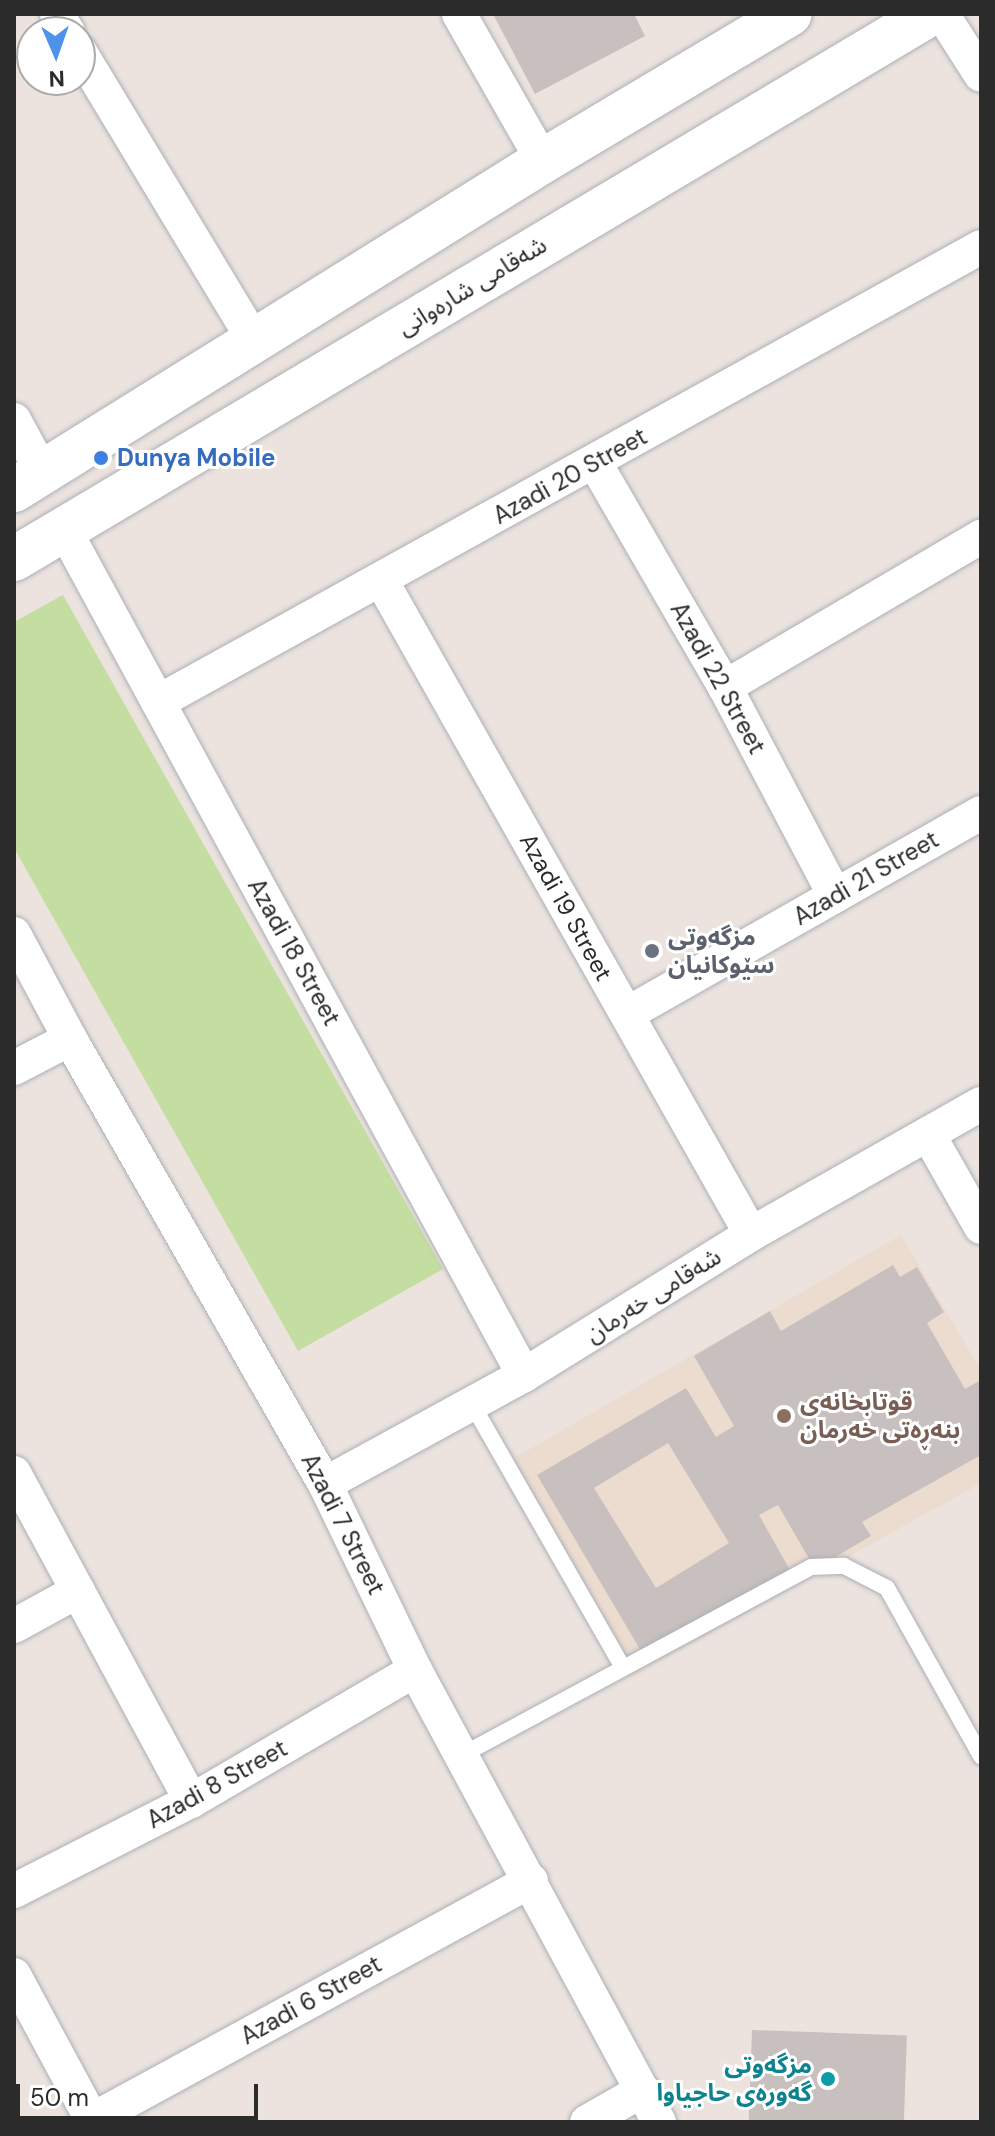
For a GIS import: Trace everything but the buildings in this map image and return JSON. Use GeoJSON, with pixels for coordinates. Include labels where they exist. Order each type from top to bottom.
{"type":"FeatureCollection","features":[{"type":"Feature","properties":{"kind":"main road"},"geometry":{"type":"LineString","coordinates":[[28,481],[543,161],[790,14]]}},
{"type":"Feature","properties":{"kind":"main road","name":"شەقامی شارەوانی"},"geometry":{"type":"LineString","coordinates":[[14,559],[930,14]]}},
{"type":"Feature","properties":{"kind":"street"},"geometry":{"type":"LineString","coordinates":[[459,14],[543,161]]}},
{"type":"Feature","properties":{"kind":"street"},"geometry":{"type":"LineString","coordinates":[[942,14],[981,75]]}},
{"type":"Feature","properties":{"kind":"street"},"geometry":{"type":"LineString","coordinates":[[96,78],[254,340]]}},
{"type":"Feature","properties":{"kind":"street","name":"Azadi 20 Street"},"geometry":{"type":"LineString","coordinates":[[158,702],[981,247]]}},
{"type":"Feature","properties":{"kind":"street"},"geometry":{"type":"LineString","coordinates":[[14,420],[28,481]]}},
{"type":"Feature","properties":{"kind":"street","name":"Azadi 22 Street"},"geometry":{"type":"LineString","coordinates":[[595,463],[725,687],[835,896]]}},
{"type":"Feature","properties":{"kind":"street","name":"Azadi 18 Street"},"geometry":{"type":"LineString","coordinates":[[64,529],[524,1375]]}},
{"type":"Feature","properties":{"kind":"street"},"geometry":{"type":"LineString","coordinates":[[725,687],[981,537]]}},
{"type":"Feature","properties":{"kind":"street","name":"Azadi 19 Street"},"geometry":{"type":"LineString","coordinates":[[381,580],[751,1234]]}},
{"type":"Feature","properties":{"kind":"street","name":"Azadi 21 Street"},"geometry":{"type":"LineString","coordinates":[[627,1014],[981,813]]}},
{"type":"Feature","properties":{"kind":"street","name":"Azadi 7 Street"},"geometry":{"type":"LineString","coordinates":[[14,934],[70,1039],[325,1484],[415,1670],[659,2122]]}},
{"type":"Feature","properties":{"kind":"street"},"geometry":{"type":"LineString","coordinates":[[14,1068],[70,1039]]}},
{"type":"Feature","properties":{"kind":"street","name":"شەقامی خەرمان"},"geometry":{"type":"LineString","coordinates":[[325,1484],[524,1375],[751,1234],[981,1104]]}},
{"type":"Feature","properties":{"kind":"street"},"geometry":{"type":"LineString","coordinates":[[928,1134],[981,1227]]}},
{"type":"Feature","properties":{"kind":"street"},"geometry":{"type":"LineString","coordinates":[[14,1473],[191,1801]]}},
{"type":"Feature","properties":{"kind":"street"},"geometry":{"type":"LineString","coordinates":[[14,1626],[78,1591]]}},
{"type":"Feature","properties":{"kind":"street","name":"Azadi 8 Street"},"geometry":{"type":"LineString","coordinates":[[14,1891],[191,1801],[415,1670]]}},
{"type":"Feature","properties":{"kind":"street","name":"Azadi 6 Street"},"geometry":{"type":"LineString","coordinates":[[93,2121],[531,1881]]}},
{"type":"Feature","properties":{"kind":"street"},"geometry":{"type":"LineString","coordinates":[[14,1975],[93,2121]]}},
{"type":"Feature","properties":{"kind":"street"},"geometry":{"type":"LineString","coordinates":[[587,2122],[643,2090]]}},
{"type":"Feature","properties":{"kind":"lane"},"geometry":{"type":"LineString","coordinates":[[472,1404],[623,1668]]}},
{"type":"Feature","properties":{"kind":"lane"},"geometry":{"type":"LineString","coordinates":[[462,1755],[811,1567],[844,1566],[887,1588],[981,1756]]}},
{"type":"Feature","properties":{"kind":"shaded area","name":"قوتابخانەی بنەڕەتی خەرمان"},"geometry":{"type":"Polygon","coordinates":[[[901,1235],[981,1370],[981,1483],[630,1678],[507,1462],[901,1235]]]}},
{"type":"Feature","properties":{"kind":"green space"},"geometry":{"type":"Polygon","coordinates":[[[63,595],[443,1269],[298,1351],[14,848],[14,622],[63,595]]]}},
{"type":"Feature","properties":{"kind":"place","name":"Dunya Mobile"},"geometry":{"type":"Point","coordinates":[101,458]}},
{"type":"Feature","properties":{"kind":"place","name":"مزگەوتی سێوکانیان"},"geometry":{"type":"Point","coordinates":[652,951]}},
{"type":"Feature","properties":{"kind":"place","name":"قوتابخانەی بنەڕەتی خەرمان"},"geometry":{"type":"Point","coordinates":[784,1416]}},
{"type":"Feature","properties":{"kind":"place","name":"مزگەوتی گەورەی حاجیاوا"},"geometry":{"type":"Point","coordinates":[828,2079]}}]}
